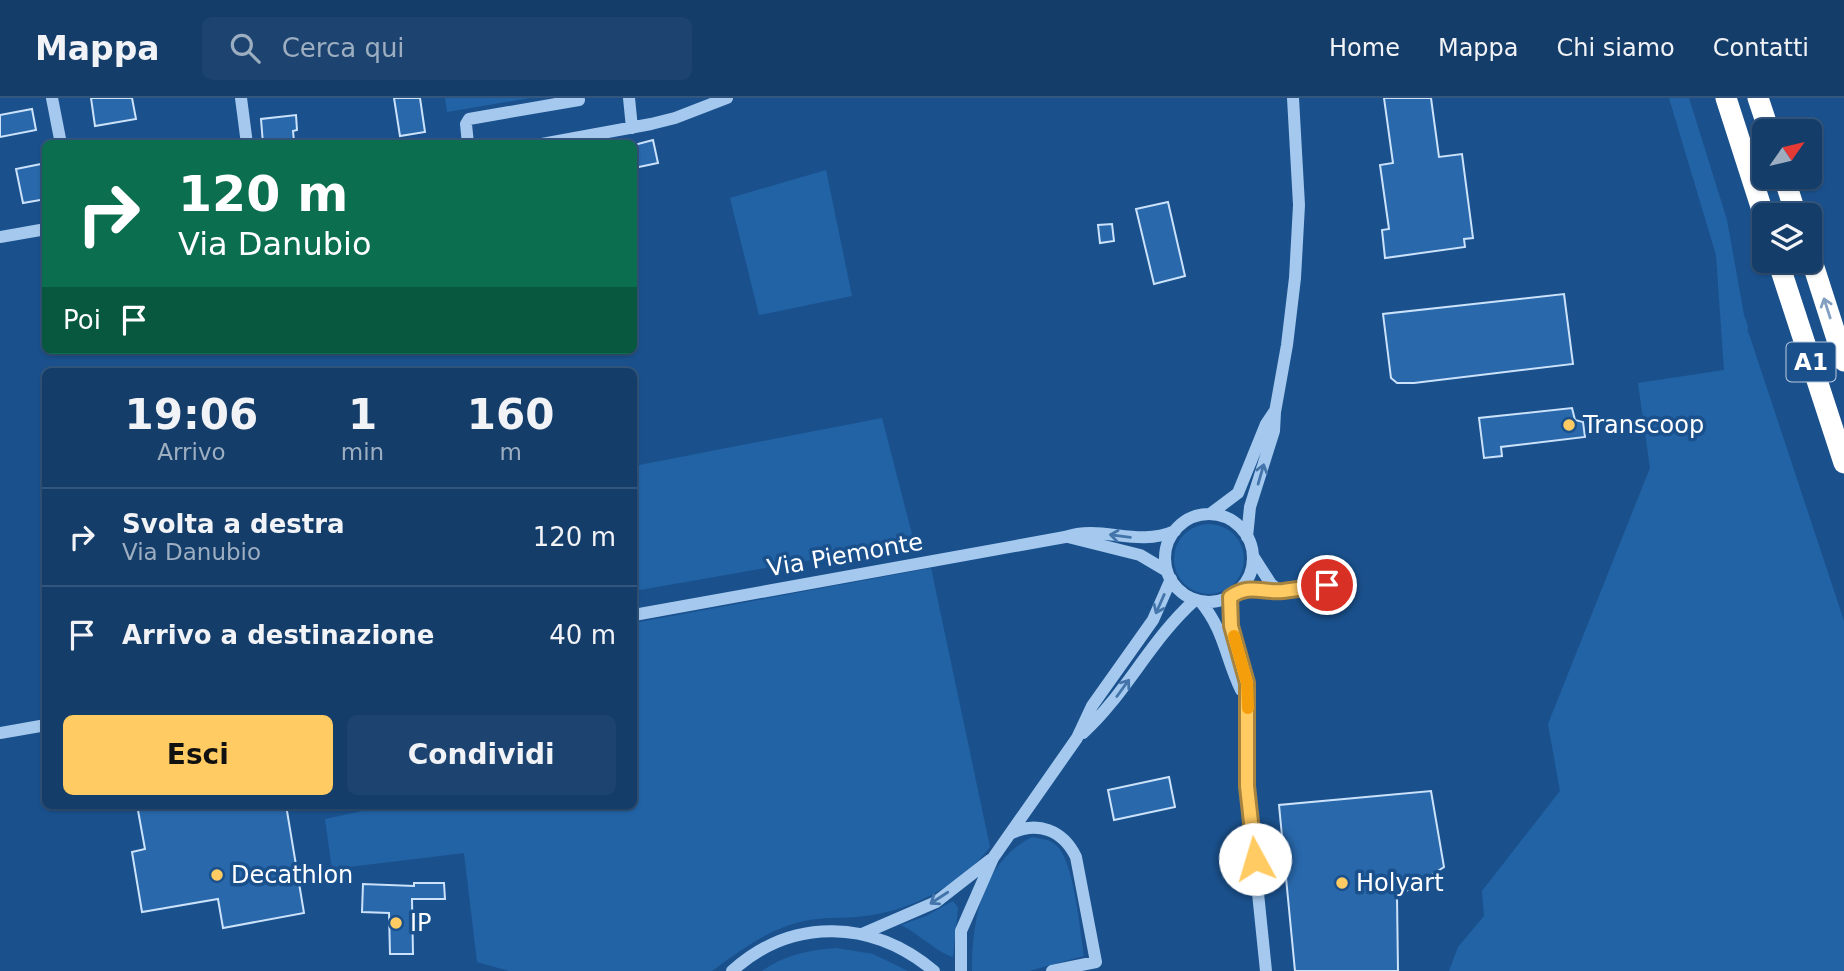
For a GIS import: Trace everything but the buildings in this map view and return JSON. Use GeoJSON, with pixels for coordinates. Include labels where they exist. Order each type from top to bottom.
{"type":"FeatureCollection","features":[{"type":"Feature","properties":{"kind":"highway"},"geometry":{"type":"LineString","coordinates":[[1726,98],[1760,203]]}},
{"type":"Feature","properties":{"kind":"highway"},"geometry":{"type":"LineString","coordinates":[[1758,98],[1765,119]]}},
{"type":"Feature","properties":{"kind":"highway","name":"A1"},"geometry":{"type":"LineString","coordinates":[[1782,273],[1844,463]]}},
{"type":"Feature","properties":{"kind":"highway","name":"A1"},"geometry":{"type":"LineString","coordinates":[[1816,273],[1844,361]]}},
{"type":"Feature","properties":{"kind":"street"},"geometry":{"type":"LineString","coordinates":[[52,98],[60,140]]}},
{"type":"Feature","properties":{"kind":"street"},"geometry":{"type":"LineString","coordinates":[[242,98],[247,140]]}},
{"type":"Feature","properties":{"kind":"street"},"geometry":{"type":"LineString","coordinates":[[629,98],[632,128]]}},
{"type":"Feature","properties":{"kind":"street"},"geometry":{"type":"LineString","coordinates":[[564,140],[675,118],[698,104],[727,98]]}},
{"type":"Feature","properties":{"kind":"street"},"geometry":{"type":"LineString","coordinates":[[1280,591],[1271,584],[1252,554],[1247,537],[1248,513],[1274,431],[1287,345],[1299,205],[1293,98]]}},
{"type":"Feature","properties":{"kind":"street"},"geometry":{"type":"LineString","coordinates":[[468,140],[466,124],[469,119],[579,100]]}},
{"type":"Feature","properties":{"kind":"street"},"geometry":{"type":"LineString","coordinates":[[0,237],[42,230]]}},
{"type":"Feature","properties":{"kind":"street"},"geometry":{"type":"LineString","coordinates":[[1210,514],[1238,493],[1266,424],[1275,412]]}},
{"type":"Feature","properties":{"kind":"street"},"geometry":{"type":"LineString","coordinates":[[1247,537],[1235,523],[1224,517],[1210,514],[1183,522],[1167,545],[1165,559],[1169,575],[1181,593],[1198,600],[1218,601],[1234,593],[1259,588],[1280,591],[1346,583]]}},
{"type":"Feature","properties":{"kind":"street","name":"Via Piemonte"},"geometry":{"type":"LineString","coordinates":[[637,614],[1065,537],[1077,532],[1148,539],[1175,531]]}},
{"type":"Feature","properties":{"kind":"street","name":"Via Piemonte"},"geometry":{"type":"LineString","coordinates":[[1065,537],[1140,555],[1169,575]]}},
{"type":"Feature","properties":{"kind":"street"},"geometry":{"type":"LineString","coordinates":[[1252,554],[1252,567],[1247,579],[1234,593],[1231,626],[1247,683],[1247,786],[1266,971]]}},
{"type":"Feature","properties":{"kind":"street"},"geometry":{"type":"LineString","coordinates":[[961,971],[961,931],[993,858],[1077,738],[1092,706],[1153,620],[1169,575]]}},
{"type":"Feature","properties":{"kind":"street"},"geometry":{"type":"LineString","coordinates":[[1198,600],[1214,617],[1247,704]]}},
{"type":"Feature","properties":{"kind":"street"},"geometry":{"type":"LineString","coordinates":[[1077,738],[1102,716],[1166,628],[1198,600]]}},
{"type":"Feature","properties":{"kind":"street"},"geometry":{"type":"LineString","coordinates":[[0,733],[42,726]]}},
{"type":"Feature","properties":{"kind":"street"},"geometry":{"type":"LineString","coordinates":[[1010,834],[1019,830],[1048,829],[1060,835],[1070,845],[1076,857],[1096,962],[1052,971]]}},
{"type":"Feature","properties":{"kind":"street"},"geometry":{"type":"LineString","coordinates":[[862,934],[936,902],[993,858]]}},
{"type":"Feature","properties":{"kind":"street"},"geometry":{"type":"LineString","coordinates":[[732,971],[760,950],[799,935],[841,931],[862,934],[901,947],[934,971]]}},
{"type":"Feature","properties":{"kind":"shaded area"},"geometry":{"type":"Polygon","coordinates":[[[445,98],[530,98],[447,112],[445,98]]]}},
{"type":"Feature","properties":{"kind":"shaded area"},"geometry":{"type":"Polygon","coordinates":[[[1669,98],[1689,98],[1727,220],[1748,327],[1747,334],[1748,331],[1844,621],[1844,971],[1449,971],[1458,947],[1484,916],[1482,891],[1560,791],[1548,724],[1650,468],[1638,383],[1724,370],[1716,255],[1669,98]]]}},
{"type":"Feature","properties":{"kind":"shaded area"},"geometry":{"type":"Polygon","coordinates":[[[826,170],[852,296],[759,315],[730,198],[826,170]]]}},
{"type":"Feature","properties":{"kind":"shaded area"},"geometry":{"type":"Polygon","coordinates":[[[882,418],[914,542],[637,590],[637,465],[882,418]]]}},
{"type":"Feature","properties":{"kind":"shaded area"},"geometry":{"type":"Polygon","coordinates":[[[1216,524],[1229,530],[1238,539],[1242,545],[1242,573],[1234,584],[1223,592],[1202,594],[1184,584],[1176,573],[1174,552],[1184,534],[1195,526],[1216,524]]]}},
{"type":"Feature","properties":{"kind":"shaded area"},"geometry":{"type":"Polygon","coordinates":[[[931,568],[990,847],[965,873],[917,902],[882,913],[813,919],[784,927],[752,943],[712,971],[509,971],[477,962],[464,853],[332,869],[325,819],[371,809],[637,809],[637,622],[931,568]]]}},
{"type":"Feature","properties":{"kind":"shaded area"},"geometry":{"type":"Polygon","coordinates":[[[1032,837],[1051,842],[1063,854],[1072,881],[1084,956],[1029,971],[972,971],[974,932],[983,894],[1002,862],[1015,848],[1032,837]]]}},
{"type":"Feature","properties":{"kind":"shaded area"},"geometry":{"type":"Polygon","coordinates":[[[953,901],[958,908],[953,957],[901,925],[926,916],[953,901]]]}},
{"type":"Feature","properties":{"kind":"shaded area"},"geometry":{"type":"Polygon","coordinates":[[[836,948],[873,954],[908,971],[762,971],[797,954],[836,948]]]}},
{"type":"Feature","properties":{"kind":"slow traffic"},"geometry":{"type":"LineString","coordinates":[[1234,636],[1247,683],[1248,708]]}},
{"type":"Feature","properties":{"kind":"place","name":"Transcoop"},"geometry":{"type":"Point","coordinates":[1569,425]}},
{"type":"Feature","properties":{"kind":"place","name":"Decathlon"},"geometry":{"type":"Point","coordinates":[217,875]}},
{"type":"Feature","properties":{"kind":"place","name":"Holyart"},"geometry":{"type":"Point","coordinates":[1342,883]}},
{"type":"Feature","properties":{"kind":"place","name":"IP"},"geometry":{"type":"Point","coordinates":[396,923]}},
{"type":"Feature","properties":{"kind":"route"},"geometry":{"type":"LineString","coordinates":[[1255,859],[1247,786],[1247,683],[1231,626],[1230,597],[1239,590],[1259,588],[1280,591],[1327,585]]}}]}
